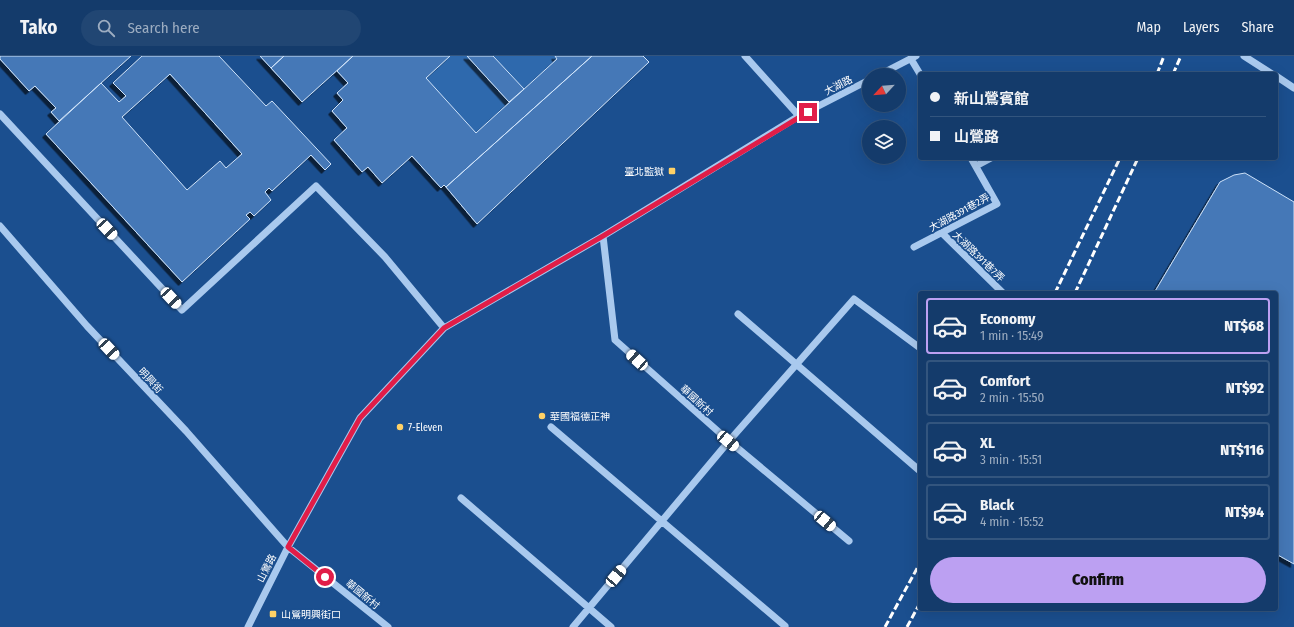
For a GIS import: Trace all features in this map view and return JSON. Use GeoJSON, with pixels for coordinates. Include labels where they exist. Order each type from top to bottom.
{"type":"FeatureCollection","features":[{"type":"Feature","properties":{"kind":"street"},"geometry":{"type":"LineString","coordinates":[[745,56],[799,116]]}},
{"type":"Feature","properties":{"kind":"street"},"geometry":{"type":"LineString","coordinates":[[1244,56],[1269,72]]}},
{"type":"Feature","properties":{"kind":"street"},"geometry":{"type":"LineString","coordinates":[[892,68],[913,57],[919,72]]}},
{"type":"Feature","properties":{"kind":"street"},"geometry":{"type":"LineString","coordinates":[[1278,77],[1294,88]]}},
{"type":"Feature","properties":{"kind":"street","name":"大湖路"},"geometry":{"type":"LineString","coordinates":[[816,107],[862,84]]}},
{"type":"Feature","properties":{"kind":"street","name":"山鶯路"},"geometry":{"type":"LineString","coordinates":[[248,627],[288,547],[360,418],[444,328],[603,236],[816,107]]}},
{"type":"Feature","properties":{"kind":"street"},"geometry":{"type":"LineString","coordinates":[[0,114],[182,310],[316,186],[385,258],[444,328]]}},
{"type":"Feature","properties":{"kind":"street"},"geometry":{"type":"LineString","coordinates":[[972,160],[976,166],[987,160]]}},
{"type":"Feature","properties":{"kind":"street","name":"大湖路391巷2弄"},"geometry":{"type":"LineString","coordinates":[[914,247],[998,204],[976,166]]}},
{"type":"Feature","properties":{"kind":"street","name":"明興街"},"geometry":{"type":"LineString","coordinates":[[0,226],[87,326],[186,431],[288,547]]}},
{"type":"Feature","properties":{"kind":"street","name":"大湖路391巷7弄"},"geometry":{"type":"LineString","coordinates":[[942,233],[1001,291]]}},
{"type":"Feature","properties":{"kind":"street","name":"華國新村"},"geometry":{"type":"LineString","coordinates":[[603,236],[615,340],[728,441],[849,541]]}},
{"type":"Feature","properties":{"kind":"street"},"geometry":{"type":"LineString","coordinates":[[573,627],[728,441],[854,299],[918,347]]}},
{"type":"Feature","properties":{"kind":"street"},"geometry":{"type":"LineString","coordinates":[[738,314],[918,469]]}},
{"type":"Feature","properties":{"kind":"street"},"geometry":{"type":"LineString","coordinates":[[551,427],[785,626]]}},
{"type":"Feature","properties":{"kind":"street"},"geometry":{"type":"LineString","coordinates":[[461,498],[588,609],[611,627]]}},
{"type":"Feature","properties":{"kind":"street","name":"華國新村"},"geometry":{"type":"LineString","coordinates":[[288,547],[388,627]]}},
{"type":"Feature","properties":{"kind":"shaded area"},"geometry":{"type":"Polygon","coordinates":[[[450,56],[467,56],[509,102],[476,133],[426,78],[450,56]]]}},
{"type":"Feature","properties":{"kind":"shaded area"},"geometry":{"type":"Polygon","coordinates":[[[493,56],[555,56],[557,59],[524,89],[493,56]]]}},
{"type":"Feature","properties":{"kind":"building"},"geometry":{"type":"Polygon","coordinates":[[[0,56],[131,56],[59,121],[51,112],[56,108],[35,86],[29,91],[0,59],[0,56]]]}},
{"type":"Feature","properties":{"kind":"building"},"geometry":{"type":"Polygon","coordinates":[[[142,56],[219,56],[266,106],[272,101],[331,164],[325,170],[311,155],[272,191],[269,188],[265,192],[271,200],[254,216],[250,212],[246,215],[250,219],[182,282],[46,134],[101,83],[119,102],[126,96],[113,83],[142,56]],[[170,74],[122,117],[187,190],[220,161],[226,168],[242,154],[170,74]]]}},
{"type":"Feature","properties":{"kind":"building"},"geometry":{"type":"Polygon","coordinates":[[[260,56],[284,56],[271,68],[260,56]]]}},
{"type":"Feature","properties":{"kind":"building"},"geometry":{"type":"Polygon","coordinates":[[[284,56],[353,56],[302,102],[271,68],[284,56]]]}},
{"type":"Feature","properties":{"kind":"building"},"geometry":{"type":"Polygon","coordinates":[[[353,56],[450,56],[426,78],[476,133],[557,59],[555,56],[592,56],[446,187],[444,185],[441,188],[412,156],[382,183],[368,167],[362,172],[334,140],[347,128],[332,111],[343,100],[337,93],[348,83],[337,71],[353,56]]]}},
{"type":"Feature","properties":{"kind":"building"},"geometry":{"type":"Polygon","coordinates":[[[467,56],[493,56],[524,89],[509,102],[467,56]]]}},
{"type":"Feature","properties":{"kind":"building"},"geometry":{"type":"Polygon","coordinates":[[[592,56],[643,56],[649,62],[477,224],[446,187],[592,56]]]}},
{"type":"Feature","properties":{"kind":"building"},"geometry":{"type":"Polygon","coordinates":[[[1245,173],[1294,202],[1294,564],[1278,555],[1278,291],[1155,291],[1220,182],[1234,175],[1245,173]]]}},
{"type":"Feature","properties":{"kind":"railway"},"geometry":{"type":"LineString","coordinates":[[1158,72],[1164,56]]}},
{"type":"Feature","properties":{"kind":"railway"},"geometry":{"type":"LineString","coordinates":[[1174,72],[1181,56]]}},
{"type":"Feature","properties":{"kind":"railway"},"geometry":{"type":"LineString","coordinates":[[1056,291],[1119,160]]}},
{"type":"Feature","properties":{"kind":"railway"},"geometry":{"type":"LineString","coordinates":[[1076,291],[1137,160]]}},
{"type":"Feature","properties":{"kind":"railway"},"geometry":{"type":"LineString","coordinates":[[885,627],[918,567]]}},
{"type":"Feature","properties":{"kind":"railway"},"geometry":{"type":"LineString","coordinates":[[907,627],[918,607]]}},
{"type":"Feature","properties":{"kind":"place","name":"臺北監獄"},"geometry":{"type":"Point","coordinates":[672,171]}},
{"type":"Feature","properties":{"kind":"place","name":"華國福德正神"},"geometry":{"type":"Point","coordinates":[542,416]}},
{"type":"Feature","properties":{"kind":"place","name":"7-Eleven"},"geometry":{"type":"Point","coordinates":[400,427]}},
{"type":"Feature","properties":{"kind":"place","name":"山鶯明興街口"},"geometry":{"type":"Point","coordinates":[273,614]}},
{"type":"Feature","properties":{"kind":"route"},"geometry":{"type":"LineString","coordinates":[[325,577],[288,547],[360,418],[444,328],[603,236],[799,116],[808,112]]}}]}
